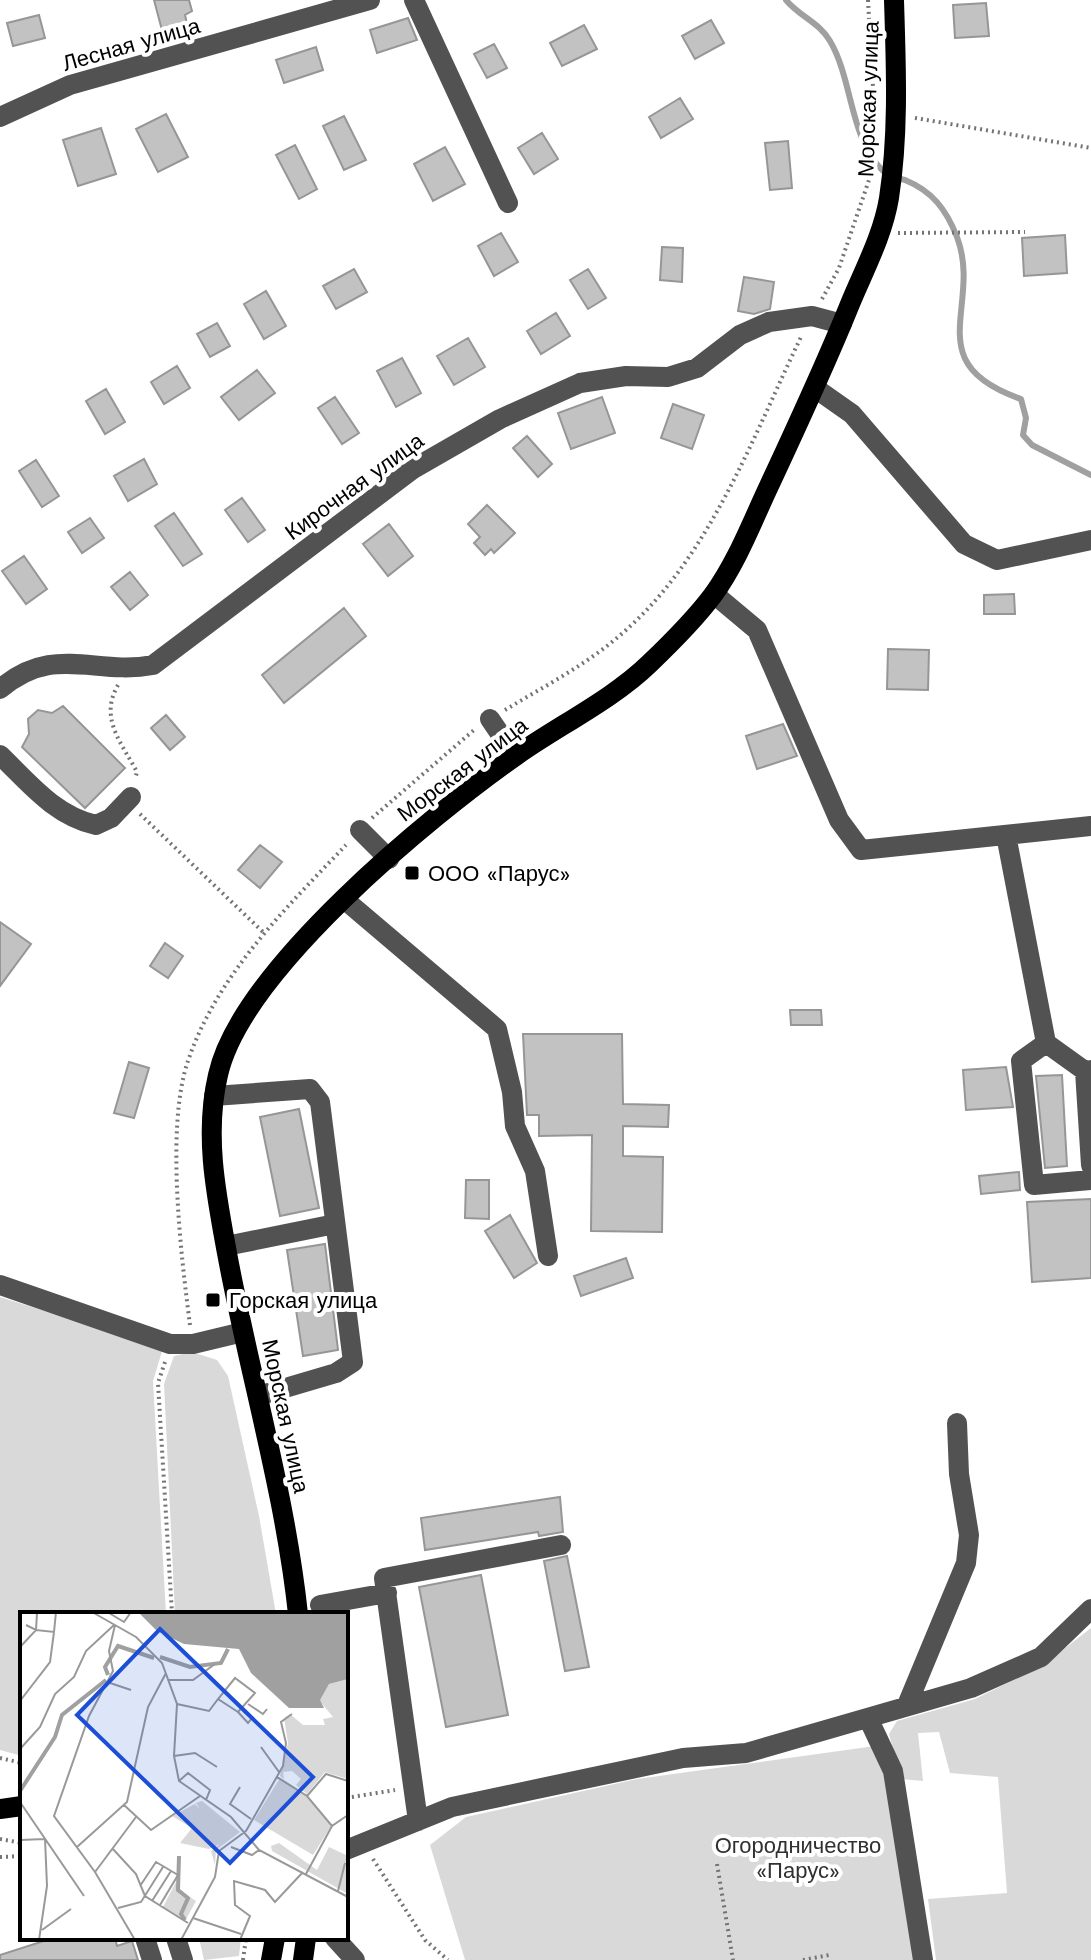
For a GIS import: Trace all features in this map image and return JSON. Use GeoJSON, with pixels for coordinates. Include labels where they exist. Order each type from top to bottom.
{"type":"FeatureCollection","features":[{"type":"Feature","properties":{"kind":"main road","name":"Морская улица"},"geometry":{"type":"LineString","coordinates":[[298,1612],[280,1502],[226,1246],[211,1145],[214,1096],[220,1064],[240,1021],[271,976],[345,900],[436,815],[515,756],[645,668],[714,594],[740,550],[815,388],[889,202],[896,123],[894,0]]}},
{"type":"Feature","properties":{"kind":"main road"},"geometry":{"type":"LineString","coordinates":[[0,1809],[20,1806]]}},
{"type":"Feature","properties":{"kind":"main road"},"geometry":{"type":"LineString","coordinates":[[271,1960],[275,1940]]}},
{"type":"Feature","properties":{"kind":"main road"},"geometry":{"type":"LineString","coordinates":[[303,1960],[306,1940]]}},
{"type":"Feature","properties":{"kind":"street","name":"Лесная улица"},"geometry":{"type":"LineString","coordinates":[[0,117],[70,85],[370,0]]}},
{"type":"Feature","properties":{"kind":"street"},"geometry":{"type":"LineString","coordinates":[[414,0],[508,203]]}},
{"type":"Feature","properties":{"kind":"street","name":"Кирочная улица"},"geometry":{"type":"LineString","coordinates":[[0,689],[20,672],[51,663],[126,670],[153,665],[413,469],[500,419],[580,383],[626,376],[668,377],[697,368],[740,335],[769,322],[812,316],[842,324]]}},
{"type":"Feature","properties":{"kind":"street"},"geometry":{"type":"LineString","coordinates":[[815,388],[852,414],[964,544],[997,560],[1091,540]]}},
{"type":"Feature","properties":{"kind":"street"},"geometry":{"type":"LineString","coordinates":[[714,594],[757,630],[839,820],[861,850],[1091,826]]}},
{"type":"Feature","properties":{"kind":"street"},"geometry":{"type":"LineString","coordinates":[[490,719],[515,756]]}},
{"type":"Feature","properties":{"kind":"street"},"geometry":{"type":"LineString","coordinates":[[0,755],[56,809],[79,821],[96,825],[111,818],[129,799]]}},
{"type":"Feature","properties":{"kind":"street"},"geometry":{"type":"LineString","coordinates":[[360,830],[389,859]]}},
{"type":"Feature","properties":{"kind":"street"},"geometry":{"type":"LineString","coordinates":[[1006,835],[1046,1043],[1088,1071],[1091,1165]]}},
{"type":"Feature","properties":{"kind":"street"},"geometry":{"type":"LineString","coordinates":[[345,900],[497,1029],[512,1092],[515,1126],[535,1171],[548,1256]]}},
{"type":"Feature","properties":{"kind":"street"},"geometry":{"type":"LineString","coordinates":[[1046,1043],[1021,1061],[1034,1185],[1091,1180]]}},
{"type":"Feature","properties":{"kind":"street"},"geometry":{"type":"LineString","coordinates":[[214,1096],[310,1089],[318,1095],[353,1362],[336,1373],[258,1396]]}},
{"type":"Feature","properties":{"kind":"street"},"geometry":{"type":"LineString","coordinates":[[226,1246],[335,1224]]}},
{"type":"Feature","properties":{"kind":"street"},"geometry":{"type":"LineString","coordinates":[[0,1285],[170,1344],[193,1344],[243,1332]]}},
{"type":"Feature","properties":{"kind":"street"},"geometry":{"type":"LineString","coordinates":[[907,1705],[966,1563],[969,1535],[959,1474],[957,1423]]}},
{"type":"Feature","properties":{"kind":"street"},"geometry":{"type":"LineString","coordinates":[[418,1821],[384,1578],[561,1545]]}},
{"type":"Feature","properties":{"kind":"street"},"geometry":{"type":"LineString","coordinates":[[320,1605],[387,1593]]}},
{"type":"Feature","properties":{"kind":"street"},"geometry":{"type":"LineString","coordinates":[[355,1846],[452,1807],[683,1758],[746,1753],[869,1720],[907,1705],[971,1688],[1041,1657],[1091,1609]]}},
{"type":"Feature","properties":{"kind":"street"},"geometry":{"type":"LineString","coordinates":[[869,1720],[893,1771],[923,1960]]}},
{"type":"Feature","properties":{"kind":"street"},"geometry":{"type":"LineString","coordinates":[[146,1940],[152,1960]]}},
{"type":"Feature","properties":{"kind":"street"},"geometry":{"type":"LineString","coordinates":[[177,1940],[183,1960]]}},
{"type":"Feature","properties":{"kind":"street"},"geometry":{"type":"LineString","coordinates":[[337,1940],[355,1960]]}},
{"type":"Feature","properties":{"kind":"path"},"geometry":{"type":"LineString","coordinates":[[868,0],[874,110]]}},
{"type":"Feature","properties":{"kind":"path"},"geometry":{"type":"LineString","coordinates":[[896,123],[1091,148]]}},
{"type":"Feature","properties":{"kind":"path"},"geometry":{"type":"LineString","coordinates":[[879,233],[973,235],[1025,232]]}},
{"type":"Feature","properties":{"kind":"path"},"geometry":{"type":"LineString","coordinates":[[126,670],[109,708],[111,726],[137,772],[129,799],[263,932]]}},
{"type":"Feature","properties":{"kind":"path"},"geometry":{"type":"LineString","coordinates":[[170,1344],[158,1383],[172,1612]]}},
{"type":"Feature","properties":{"kind":"path"},"geometry":{"type":"LineString","coordinates":[[0,1758],[20,1763]]}},
{"type":"Feature","properties":{"kind":"path"},"geometry":{"type":"LineString","coordinates":[[348,1798],[413,1787]]}},
{"type":"Feature","properties":{"kind":"path"},"geometry":{"type":"LineString","coordinates":[[0,1839],[20,1843]]}},
{"type":"Feature","properties":{"kind":"path"},"geometry":{"type":"LineString","coordinates":[[355,1846],[425,1940],[448,1960]]}},
{"type":"Feature","properties":{"kind":"path"},"geometry":{"type":"LineString","coordinates":[[0,1857],[20,1856]]}},
{"type":"Feature","properties":{"kind":"path"},"geometry":{"type":"LineString","coordinates":[[717,1864],[733,1960]]}},
{"type":"Feature","properties":{"kind":"path"},"geometry":{"type":"LineString","coordinates":[[243,1960],[246,1940]]}},
{"type":"Feature","properties":{"kind":"path"},"geometry":{"type":"LineString","coordinates":[[803,1960],[829,1955]]}},
{"type":"Feature","properties":{"kind":"green space"},"geometry":{"type":"Polygon","coordinates":[[[0,1297],[163,1348],[153,1381],[166,1612],[20,1612],[20,1755],[0,1750],[0,1297]]]}},
{"type":"Feature","properties":{"kind":"green space"},"geometry":{"type":"Polygon","coordinates":[[[192,1352],[217,1360],[228,1376],[259,1516],[276,1612],[175,1612],[164,1384],[174,1356],[192,1352]]]}},
{"type":"Feature","properties":{"kind":"green space"},"geometry":{"type":"Polygon","coordinates":[[[1091,1628],[1091,1960],[936,1960],[928,1899],[1007,1893],[998,1777],[950,1773],[939,1732],[918,1733],[923,1781],[901,1779],[889,1734],[897,1721],[975,1699],[1042,1666],[1091,1628]]]}},
{"type":"Feature","properties":{"kind":"green space","name":"Огородничество «Парус»"},"geometry":{"type":"Polygon","coordinates":[[[875,1746],[888,1772],[917,1960],[465,1960],[430,1845],[466,1817],[637,1779],[875,1746]]]}},
{"type":"Feature","properties":{"kind":"green space"},"geometry":{"type":"Polygon","coordinates":[[[199,1940],[241,1940],[239,1956],[204,1960],[199,1940]]]}},
{"type":"Feature","properties":{"kind":"building"},"geometry":{"type":"Polygon","coordinates":[[[154,0],[189,0],[192,11],[185,15],[188,28],[163,34],[154,0]]]}},
{"type":"Feature","properties":{"kind":"building"},"geometry":{"type":"Polygon","coordinates":[[[986,3],[989,36],[955,38],[953,5],[986,3]]]}},
{"type":"Feature","properties":{"kind":"building"},"geometry":{"type":"Polygon","coordinates":[[[39,15],[45,38],[13,46],[7,23],[39,15]]]}},
{"type":"Feature","properties":{"kind":"building"},"geometry":{"type":"Polygon","coordinates":[[[408,18],[417,40],[377,53],[370,30],[408,18]]]}},
{"type":"Feature","properties":{"kind":"building"},"geometry":{"type":"Polygon","coordinates":[[[711,20],[724,43],[695,59],[682,36],[711,20]]]}},
{"type":"Feature","properties":{"kind":"building"},"geometry":{"type":"Polygon","coordinates":[[[584,25],[597,49],[562,66],[550,43],[584,25]]]}},
{"type":"Feature","properties":{"kind":"building"},"geometry":{"type":"Polygon","coordinates":[[[494,44],[507,68],[487,78],[474,54],[494,44]]]}},
{"type":"Feature","properties":{"kind":"building"},"geometry":{"type":"Polygon","coordinates":[[[316,47],[323,70],[284,83],[276,60],[316,47]]]}},
{"type":"Feature","properties":{"kind":"building"},"geometry":{"type":"Polygon","coordinates":[[[680,98],[693,119],[661,138],[649,117],[680,98]]]}},
{"type":"Feature","properties":{"kind":"building"},"geometry":{"type":"Polygon","coordinates":[[[166,114],[188,157],[158,172],[136,129],[166,114]]]}},
{"type":"Feature","properties":{"kind":"building"},"geometry":{"type":"Polygon","coordinates":[[[344,116],[366,160],[344,170],[323,126],[344,116]]]}},
{"type":"Feature","properties":{"kind":"building"},"geometry":{"type":"Polygon","coordinates":[[[101,128],[116,174],[78,186],[63,140],[101,128]]]}},
{"type":"Feature","properties":{"kind":"building"},"geometry":{"type":"Polygon","coordinates":[[[542,133],[558,159],[534,174],[518,148],[542,133]]]}},
{"type":"Feature","properties":{"kind":"building"},"geometry":{"type":"Polygon","coordinates":[[[788,141],[792,188],[770,190],[765,143],[788,141]]]}},
{"type":"Feature","properties":{"kind":"building"},"geometry":{"type":"Polygon","coordinates":[[[295,145],[317,189],[299,199],[276,155],[295,145]]]}},
{"type":"Feature","properties":{"kind":"building"},"geometry":{"type":"Polygon","coordinates":[[[445,147],[465,184],[433,201],[414,164],[445,147]]]}},
{"type":"Feature","properties":{"kind":"building"},"geometry":{"type":"Polygon","coordinates":[[[501,233],[518,262],[494,276],[478,246],[501,233]]]}},
{"type":"Feature","properties":{"kind":"building"},"geometry":{"type":"Polygon","coordinates":[[[1065,235],[1067,273],[1024,276],[1022,238],[1065,235]]]}},
{"type":"Feature","properties":{"kind":"building"},"geometry":{"type":"Polygon","coordinates":[[[662,247],[683,248],[682,282],[660,280],[662,247]]]}},
{"type":"Feature","properties":{"kind":"building"},"geometry":{"type":"Polygon","coordinates":[[[354,269],[367,292],[336,309],[323,286],[354,269]]]}},
{"type":"Feature","properties":{"kind":"building"},"geometry":{"type":"Polygon","coordinates":[[[588,269],[606,298],[588,309],[570,280],[588,269]]]}},
{"type":"Feature","properties":{"kind":"building"},"geometry":{"type":"Polygon","coordinates":[[[744,277],[774,282],[770,309],[754,314],[738,311],[744,277]]]}},
{"type":"Feature","properties":{"kind":"building"},"geometry":{"type":"Polygon","coordinates":[[[266,291],[286,326],[264,339],[244,304],[266,291]]]}},
{"type":"Feature","properties":{"kind":"building"},"geometry":{"type":"Polygon","coordinates":[[[556,313],[570,336],[541,354],[527,331],[556,313]]]}},
{"type":"Feature","properties":{"kind":"building"},"geometry":{"type":"Polygon","coordinates":[[[217,323],[230,346],[210,357],[197,334],[217,323]]]}},
{"type":"Feature","properties":{"kind":"building"},"geometry":{"type":"Polygon","coordinates":[[[468,338],[485,367],[454,385],[437,356],[468,338]]]}},
{"type":"Feature","properties":{"kind":"building"},"geometry":{"type":"Polygon","coordinates":[[[402,358],[421,393],[396,407],[377,371],[402,358]]]}},
{"type":"Feature","properties":{"kind":"building"},"geometry":{"type":"Polygon","coordinates":[[[177,366],[190,388],[164,404],[151,382],[177,366]]]}},
{"type":"Feature","properties":{"kind":"building"},"geometry":{"type":"Polygon","coordinates":[[[257,370],[275,393],[239,420],[221,397],[257,370]]]}},
{"type":"Feature","properties":{"kind":"building"},"geometry":{"type":"Polygon","coordinates":[[[106,389],[125,422],[105,434],[86,401],[106,389]]]}},
{"type":"Feature","properties":{"kind":"building"},"geometry":{"type":"Polygon","coordinates":[[[335,397],[359,433],[342,444],[318,408],[335,397]]]}},
{"type":"Feature","properties":{"kind":"building"},"geometry":{"type":"Polygon","coordinates":[[[602,397],[615,433],[571,449],[558,413],[602,397]]]}},
{"type":"Feature","properties":{"kind":"building"},"geometry":{"type":"Polygon","coordinates":[[[673,404],[704,415],[692,449],[661,438],[673,404]]]}},
{"type":"Feature","properties":{"kind":"building"},"geometry":{"type":"Polygon","coordinates":[[[527,436],[552,464],[538,477],[513,448],[527,436]]]}},
{"type":"Feature","properties":{"kind":"building"},"geometry":{"type":"Polygon","coordinates":[[[144,459],[157,484],[128,501],[114,476],[144,459]]]}},
{"type":"Feature","properties":{"kind":"building"},"geometry":{"type":"Polygon","coordinates":[[[36,460],[59,496],[42,507],[19,471],[36,460]]]}},
{"type":"Feature","properties":{"kind":"building"},"geometry":{"type":"Polygon","coordinates":[[[242,498],[265,530],[248,542],[225,510],[242,498]]]}},
{"type":"Feature","properties":{"kind":"building"},"geometry":{"type":"Polygon","coordinates":[[[487,505],[515,533],[494,553],[491,549],[485,555],[474,543],[480,537],[468,524],[487,505]]]}},
{"type":"Feature","properties":{"kind":"building"},"geometry":{"type":"Polygon","coordinates":[[[174,513],[202,554],[183,566],[155,526],[174,513]]]}},
{"type":"Feature","properties":{"kind":"building"},"geometry":{"type":"Polygon","coordinates":[[[90,518],[104,538],[82,553],[68,532],[90,518]]]}},
{"type":"Feature","properties":{"kind":"building"},"geometry":{"type":"Polygon","coordinates":[[[389,524],[413,556],[388,576],[363,544],[389,524]]]}},
{"type":"Feature","properties":{"kind":"building"},"geometry":{"type":"Polygon","coordinates":[[[24,556],[47,589],[26,604],[2,571],[24,556]]]}},
{"type":"Feature","properties":{"kind":"building"},"geometry":{"type":"Polygon","coordinates":[[[130,572],[148,595],[130,610],[111,587],[130,572]]]}},
{"type":"Feature","properties":{"kind":"building"},"geometry":{"type":"Polygon","coordinates":[[[1014,594],[1015,614],[984,614],[984,595],[1014,594]]]}},
{"type":"Feature","properties":{"kind":"building"},"geometry":{"type":"Polygon","coordinates":[[[344,608],[366,636],[284,703],[262,675],[344,608]]]}},
{"type":"Feature","properties":{"kind":"building"},"geometry":{"type":"Polygon","coordinates":[[[888,649],[929,650],[928,690],[887,689],[888,649]]]}},
{"type":"Feature","properties":{"kind":"building"},"geometry":{"type":"Polygon","coordinates":[[[63,706],[125,768],[85,808],[22,747],[29,734],[28,719],[38,710],[52,713],[63,706]]]}},
{"type":"Feature","properties":{"kind":"building"},"geometry":{"type":"Polygon","coordinates":[[[166,715],[185,737],[170,750],[151,728],[166,715]]]}},
{"type":"Feature","properties":{"kind":"building"},"geometry":{"type":"Polygon","coordinates":[[[783,724],[797,756],[757,769],[746,736],[783,724]]]}},
{"type":"Feature","properties":{"kind":"building"},"geometry":{"type":"Polygon","coordinates":[[[260,845],[282,862],[260,888],[238,870],[260,845]]]}},
{"type":"Feature","properties":{"kind":"building"},"geometry":{"type":"Polygon","coordinates":[[[0,922],[31,944],[0,986],[0,922]]]}},
{"type":"Feature","properties":{"kind":"building"},"geometry":{"type":"Polygon","coordinates":[[[165,943],[183,956],[168,978],[150,966],[165,943]]]}},
{"type":"Feature","properties":{"kind":"building"},"geometry":{"type":"Polygon","coordinates":[[[790,1010],[821,1010],[822,1025],[791,1025],[790,1010]]]}},
{"type":"Feature","properties":{"kind":"building"},"geometry":{"type":"Polygon","coordinates":[[[523,1034],[622,1034],[623,1104],[669,1105],[668,1127],[623,1126],[623,1156],[663,1157],[662,1232],[591,1231],[592,1135],[539,1136],[539,1115],[527,1115],[523,1034]]]}},
{"type":"Feature","properties":{"kind":"building"},"geometry":{"type":"Polygon","coordinates":[[[129,1062],[149,1068],[134,1118],[114,1113],[129,1062]]]}},
{"type":"Feature","properties":{"kind":"building"},"geometry":{"type":"Polygon","coordinates":[[[1006,1067],[1013,1107],[966,1110],[963,1070],[1006,1067]]]}},
{"type":"Feature","properties":{"kind":"building"},"geometry":{"type":"Polygon","coordinates":[[[1062,1075],[1067,1166],[1045,1168],[1036,1076],[1062,1075]]]}},
{"type":"Feature","properties":{"kind":"building"},"geometry":{"type":"Polygon","coordinates":[[[299,1109],[319,1208],[280,1216],[260,1117],[299,1109]]]}},
{"type":"Feature","properties":{"kind":"building"},"geometry":{"type":"Polygon","coordinates":[[[1019,1172],[1020,1190],[981,1194],[979,1176],[1019,1172]]]}},
{"type":"Feature","properties":{"kind":"building"},"geometry":{"type":"Polygon","coordinates":[[[466,1180],[489,1180],[489,1219],[465,1218],[466,1180]]]}},
{"type":"Feature","properties":{"kind":"building"},"geometry":{"type":"Polygon","coordinates":[[[1091,1199],[1091,1278],[1032,1282],[1027,1202],[1091,1199]]]}},
{"type":"Feature","properties":{"kind":"building"},"geometry":{"type":"Polygon","coordinates":[[[510,1215],[537,1263],[514,1278],[485,1231],[510,1215]]]}},
{"type":"Feature","properties":{"kind":"building"},"geometry":{"type":"Polygon","coordinates":[[[325,1244],[338,1350],[303,1356],[287,1250],[325,1244]]]}},
{"type":"Feature","properties":{"kind":"building"},"geometry":{"type":"Polygon","coordinates":[[[626,1258],[633,1278],[581,1296],[574,1276],[626,1258]]]}},
{"type":"Feature","properties":{"kind":"building"},"geometry":{"type":"Polygon","coordinates":[[[560,1497],[563,1532],[539,1536],[538,1532],[425,1550],[421,1518],[560,1497]]]}},
{"type":"Feature","properties":{"kind":"building"},"geometry":{"type":"Polygon","coordinates":[[[567,1556],[589,1667],[565,1671],[544,1561],[567,1556]]]}},
{"type":"Feature","properties":{"kind":"building"},"geometry":{"type":"Polygon","coordinates":[[[481,1575],[508,1715],[446,1727],[419,1587],[481,1575]]]}},
{"type":"Feature","properties":{"kind":"building"},"geometry":{"type":"Polygon","coordinates":[[[47,1940],[116,1940],[117,1946],[132,1941],[138,1960],[0,1960],[0,1955],[47,1940]]]}},
{"type":"Feature","properties":{"kind":"waterway"},"geometry":{"type":"LineString","coordinates":[[786,0],[821,29],[830,41],[843,73],[857,125],[872,157],[885,173],[915,184],[930,195],[953,227],[963,262],[962,350],[971,368],[989,385],[1021,399],[1026,418],[1023,435],[1032,445],[1091,475]]}},
{"type":"Feature","properties":{"kind":"place","name":"ООО «Парус»"},"geometry":{"type":"Point","coordinates":[412,873]}},
{"type":"Feature","properties":{"kind":"place","name":"Горская улица"},"geometry":{"type":"Point","coordinates":[213,1300]}}]}
